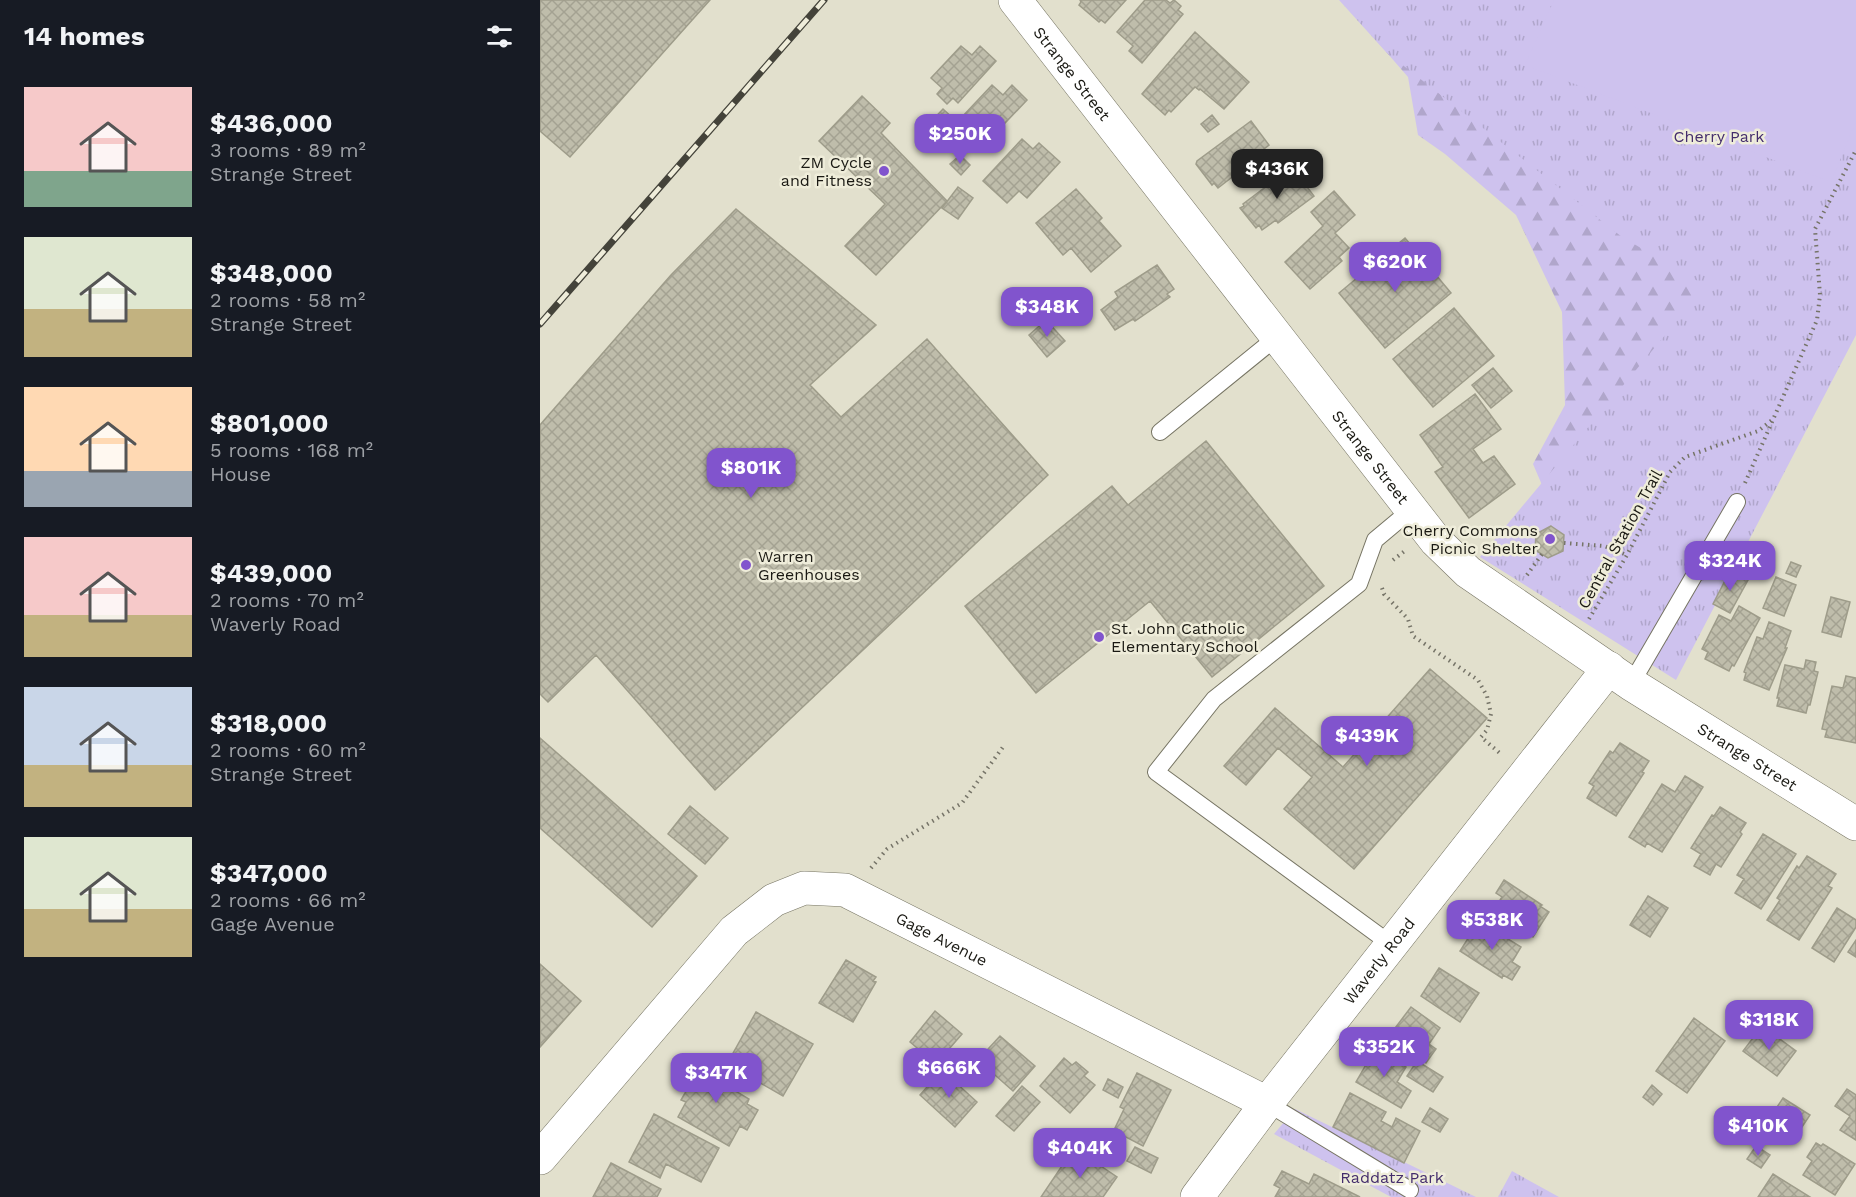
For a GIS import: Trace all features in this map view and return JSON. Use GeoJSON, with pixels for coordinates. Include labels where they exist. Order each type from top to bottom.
{"type":"FeatureCollection","features":[{"type":"Feature","properties":{"kind":"street","name":"Strange Street"},"geometry":{"type":"LineString","coordinates":[[1015,0],[1436,541],[1468,572],[1620,676],[1856,824]]}},
{"type":"Feature","properties":{"kind":"street","name":"Waverly Road"},"geometry":{"type":"LineString","coordinates":[[1197,1197],[1267,1103],[1392,945],[1620,676]]}},
{"type":"Feature","properties":{"kind":"street","name":"Gage Avenue"},"geometry":{"type":"LineString","coordinates":[[540,1158],[734,931],[774,900],[804,888],[845,890],[1267,1103]]}},
{"type":"Feature","properties":{"kind":"lane"},"geometry":{"type":"LineString","coordinates":[[1160,432],[1277,337]]}},
{"type":"Feature","properties":{"kind":"lane"},"geometry":{"type":"LineString","coordinates":[[1620,676],[1737,502]]}},
{"type":"Feature","properties":{"kind":"lane"},"geometry":{"type":"LineString","coordinates":[[1392,945],[1156,772],[1214,699],[1359,584],[1375,540],[1412,509]]}},
{"type":"Feature","properties":{"kind":"lane","name":"Gage Avenue"},"geometry":{"type":"LineString","coordinates":[[1267,1103],[1410,1190]]}},
{"type":"Feature","properties":{"kind":"path"},"geometry":{"type":"LineString","coordinates":[[1737,502],[1817,320],[1820,295],[1815,229],[1856,150]]}},
{"type":"Feature","properties":{"kind":"path","name":"Central Station Trail"},"geometry":{"type":"LineString","coordinates":[[1586,626],[1627,555],[1670,472],[1685,457],[1758,431],[1773,420]]}},
{"type":"Feature","properties":{"kind":"path"},"geometry":{"type":"LineString","coordinates":[[1564,543],[1604,546],[1627,555]]}},
{"type":"Feature","properties":{"kind":"path"},"geometry":{"type":"LineString","coordinates":[[1388,564],[1413,544]]}},
{"type":"Feature","properties":{"kind":"path"},"geometry":{"type":"LineString","coordinates":[[1524,578],[1542,554]]}},
{"type":"Feature","properties":{"kind":"path"},"geometry":{"type":"LineString","coordinates":[[1378,580],[1384,594],[1408,619],[1413,636],[1478,680],[1487,696],[1491,714],[1481,737],[1508,760]]}},
{"type":"Feature","properties":{"kind":"path"},"geometry":{"type":"LineString","coordinates":[[845,890],[868,872],[887,849],[962,802],[1003,747]]}},
{"type":"Feature","properties":{"kind":"green space","name":"Cherry Park"},"geometry":{"type":"Polygon","coordinates":[[[1339,0],[1856,0],[1856,335],[1676,680],[1480,557],[1706,286],[1622,237],[1386,52],[1339,0]]]}},
{"type":"Feature","properties":{"kind":"green space"},"geometry":{"type":"Polygon","coordinates":[[[1341,0],[1758,289],[1548,499],[1533,464],[1565,405],[1562,312],[1516,215],[1445,154],[1418,135],[1408,77],[1341,0]]]}},
{"type":"Feature","properties":{"kind":"green space"},"geometry":{"type":"Polygon","coordinates":[[[1554,0],[1856,0],[1856,121],[1831,182],[1525,65],[1554,0]]]}},
{"type":"Feature","properties":{"kind":"green space","name":"Raddatz Park"},"geometry":{"type":"Polygon","coordinates":[[[1295,1109],[1476,1197],[1391,1197],[1274,1134],[1295,1109]]]}},
{"type":"Feature","properties":{"kind":"green space"},"geometry":{"type":"Polygon","coordinates":[[[1512,1171],[1559,1197],[1498,1197],[1512,1171]]]}},
{"type":"Feature","properties":{"kind":"building"},"geometry":{"type":"Polygon","coordinates":[[[540,0],[710,0],[570,157],[540,131],[540,0]]]}},
{"type":"Feature","properties":{"kind":"building"},"geometry":{"type":"Polygon","coordinates":[[[1080,0],[1126,0],[1105,23],[1101,20],[1099,22],[1079,5],[1080,0]]]}},
{"type":"Feature","properties":{"kind":"building"},"geometry":{"type":"Polygon","coordinates":[[[1145,0],[1166,0],[1170,3],[1174,0],[1181,6],[1178,10],[1183,14],[1142,63],[1129,51],[1133,46],[1117,32],[1145,0]]]}},
{"type":"Feature","properties":{"kind":"building"},"geometry":{"type":"Polygon","coordinates":[[[1195,32],[1249,82],[1224,109],[1195,87],[1171,112],[1169,110],[1165,115],[1142,94],[1195,32]]]}},
{"type":"Feature","properties":{"kind":"building"},"geometry":{"type":"Polygon","coordinates":[[[961,46],[972,55],[980,46],[996,61],[958,103],[953,98],[947,104],[937,94],[942,88],[931,78],[961,46]]]}},
{"type":"Feature","properties":{"kind":"building"},"geometry":{"type":"Polygon","coordinates":[[[992,85],[1003,95],[1012,85],[1027,100],[988,141],[984,138],[976,146],[964,134],[972,126],[962,117],[992,85]]]}},
{"type":"Feature","properties":{"kind":"building","name":"ZM Cycle and Fitness"},"geometry":{"type":"Polygon","coordinates":[[[862,96],[890,123],[881,133],[947,201],[876,275],[845,246],[885,204],[819,141],[862,96]]]}},
{"type":"Feature","properties":{"kind":"building"},"geometry":{"type":"Polygon","coordinates":[[[943,109],[955,120],[933,143],[921,132],[943,109]]]}},
{"type":"Feature","properties":{"kind":"building"},"geometry":{"type":"Polygon","coordinates":[[[1212,115],[1219,124],[1208,132],[1201,124],[1212,115]]]}},
{"type":"Feature","properties":{"kind":"building"},"geometry":{"type":"Polygon","coordinates":[[[1251,121],[1269,145],[1251,159],[1253,161],[1218,188],[1214,183],[1212,185],[1196,164],[1197,161],[1251,121]]]}},
{"type":"Feature","properties":{"kind":"building"},"geometry":{"type":"Polygon","coordinates":[[[1022,139],[1033,149],[1039,143],[1060,162],[1027,198],[1019,191],[1007,203],[983,181],[1022,139]]]}},
{"type":"Feature","properties":{"kind":"building"},"geometry":{"type":"Polygon","coordinates":[[[960,155],[970,165],[961,175],[950,164],[960,155]]]}},
{"type":"Feature","properties":{"kind":"building"},"geometry":{"type":"Polygon","coordinates":[[[1292,167],[1314,196],[1278,223],[1276,220],[1262,230],[1259,225],[1256,228],[1240,208],[1292,167]]]}},
{"type":"Feature","properties":{"kind":"building"},"geometry":{"type":"Polygon","coordinates":[[[958,187],[973,198],[958,219],[942,208],[958,187]]]}},
{"type":"Feature","properties":{"kind":"building"},"geometry":{"type":"Polygon","coordinates":[[[1076,189],[1102,218],[1099,221],[1121,246],[1091,272],[1071,248],[1063,255],[1036,223],[1076,189]]]}},
{"type":"Feature","properties":{"kind":"building"},"geometry":{"type":"Polygon","coordinates":[[[1334,191],[1355,215],[1335,233],[1349,248],[1339,257],[1342,261],[1310,289],[1285,262],[1323,226],[1311,212],[1334,191]]]}},
{"type":"Feature","properties":{"kind":"building","name":"Warren Greenhouses"},"geometry":{"type":"Polygon","coordinates":[[[736,209],[876,325],[810,385],[841,417],[927,339],[1048,475],[715,790],[596,655],[548,702],[540,694],[540,425],[671,275],[736,209]]]}},
{"type":"Feature","properties":{"kind":"building"},"geometry":{"type":"Polygon","coordinates":[[[1405,238],[1451,293],[1385,348],[1339,293],[1405,238]]]}},
{"type":"Feature","properties":{"kind":"building"},"geometry":{"type":"Polygon","coordinates":[[[1157,265],[1174,289],[1167,294],[1170,297],[1135,321],[1133,319],[1115,330],[1101,310],[1118,297],[1115,292],[1157,265]]]}},
{"type":"Feature","properties":{"kind":"building"},"geometry":{"type":"Polygon","coordinates":[[[1454,308],[1494,356],[1433,407],[1393,359],[1454,308]]]}},
{"type":"Feature","properties":{"kind":"building"},"geometry":{"type":"Polygon","coordinates":[[[1046,320],[1065,341],[1047,357],[1029,335],[1046,320]]]}},
{"type":"Feature","properties":{"kind":"building"},"geometry":{"type":"Polygon","coordinates":[[[1493,368],[1512,391],[1491,408],[1472,385],[1493,368]]]}},
{"type":"Feature","properties":{"kind":"building"},"geometry":{"type":"Polygon","coordinates":[[[1475,394],[1501,429],[1473,449],[1483,463],[1494,456],[1515,484],[1469,518],[1435,472],[1443,467],[1420,435],[1475,394]]]}},
{"type":"Feature","properties":{"kind":"building"},"geometry":{"type":"Polygon","coordinates":[[[1206,441],[1324,586],[1212,677],[1150,601],[1036,693],[965,606],[1112,486],[1128,505],[1206,441]]]}},
{"type":"Feature","properties":{"kind":"building","name":"Cherry Commons Picnic Shelter"},"geometry":{"type":"Polygon","coordinates":[[[1551,526],[1564,535],[1563,551],[1548,558],[1535,550],[1536,534],[1551,526]]]}},
{"type":"Feature","properties":{"kind":"building"},"geometry":{"type":"Polygon","coordinates":[[[1791,562],[1801,566],[1796,577],[1786,573],[1791,562]]]}},
{"type":"Feature","properties":{"kind":"building"},"geometry":{"type":"Polygon","coordinates":[[[1730,571],[1748,580],[1730,613],[1713,604],[1730,571]]]}},
{"type":"Feature","properties":{"kind":"building"},"geometry":{"type":"Polygon","coordinates":[[[1776,577],[1796,585],[1784,616],[1763,608],[1776,577]]]}},
{"type":"Feature","properties":{"kind":"building"},"geometry":{"type":"Polygon","coordinates":[[[1831,597],[1850,602],[1841,637],[1822,632],[1831,597]]]}},
{"type":"Feature","properties":{"kind":"building"},"geometry":{"type":"Polygon","coordinates":[[[1739,606],[1760,618],[1729,671],[1705,659],[1708,652],[1702,649],[1719,615],[1731,621],[1739,606]]]}},
{"type":"Feature","properties":{"kind":"building"},"geometry":{"type":"Polygon","coordinates":[[[1769,622],[1791,631],[1785,648],[1787,648],[1769,690],[1744,680],[1746,673],[1744,672],[1757,637],[1763,639],[1769,622]]]}},
{"type":"Feature","properties":{"kind":"building"},"geometry":{"type":"Polygon","coordinates":[[[1806,660],[1816,662],[1814,671],[1818,672],[1806,713],[1777,706],[1785,665],[1804,669],[1806,660]]]}},
{"type":"Feature","properties":{"kind":"building"},"geometry":{"type":"Polygon","coordinates":[[[1430,669],[1487,718],[1354,869],[1284,809],[1312,777],[1278,748],[1246,785],[1224,766],[1275,708],[1343,767],[1430,669]]]}},
{"type":"Feature","properties":{"kind":"building"},"geometry":{"type":"Polygon","coordinates":[[[1846,676],[1856,678],[1856,743],[1825,737],[1827,730],[1822,729],[1832,686],[1843,688],[1846,676]]]}},
{"type":"Feature","properties":{"kind":"building"},"geometry":{"type":"Polygon","coordinates":[[[540,738],[697,876],[652,927],[540,828],[540,738]]]}},
{"type":"Feature","properties":{"kind":"building"},"geometry":{"type":"Polygon","coordinates":[[[1620,743],[1649,761],[1642,772],[1644,773],[1616,816],[1587,798],[1594,786],[1589,783],[1610,751],[1613,753],[1620,743]]]}},
{"type":"Feature","properties":{"kind":"building"},"geometry":{"type":"Polygon","coordinates":[[[1685,776],[1703,787],[1662,852],[1647,843],[1645,847],[1629,837],[1662,784],[1675,792],[1685,776]]]}},
{"type":"Feature","properties":{"kind":"building"},"geometry":{"type":"Polygon","coordinates":[[[690,806],[728,838],[705,864],[668,834],[690,806]]]}},
{"type":"Feature","properties":{"kind":"building"},"geometry":{"type":"Polygon","coordinates":[[[1720,807],[1746,823],[1740,832],[1742,834],[1721,867],[1716,864],[1710,875],[1694,866],[1701,854],[1691,848],[1712,815],[1714,816],[1720,807]]]}},
{"type":"Feature","properties":{"kind":"building"},"geometry":{"type":"Polygon","coordinates":[[[1763,834],[1796,854],[1761,909],[1735,893],[1744,879],[1737,875],[1763,834]]]}},
{"type":"Feature","properties":{"kind":"building"},"geometry":{"type":"Polygon","coordinates":[[[1807,856],[1836,874],[1828,886],[1832,888],[1799,940],[1767,920],[1780,900],[1777,898],[1797,866],[1799,868],[1807,856]]]}},
{"type":"Feature","properties":{"kind":"building"},"geometry":{"type":"Polygon","coordinates":[[[1504,880],[1549,912],[1533,937],[1492,913],[1502,897],[1496,893],[1504,880]]]}},
{"type":"Feature","properties":{"kind":"building"},"geometry":{"type":"Polygon","coordinates":[[[1648,896],[1668,908],[1650,937],[1630,925],[1648,896]]]}},
{"type":"Feature","properties":{"kind":"building"},"geometry":{"type":"Polygon","coordinates":[[[1837,908],[1856,920],[1856,927],[1834,962],[1812,948],[1837,908]]]}},
{"type":"Feature","properties":{"kind":"building"},"geometry":{"type":"Polygon","coordinates":[[[1479,921],[1521,947],[1512,962],[1520,967],[1512,980],[1503,975],[1502,978],[1460,951],[1479,921]]]}},
{"type":"Feature","properties":{"kind":"building"},"geometry":{"type":"Polygon","coordinates":[[[1856,940],[1856,957],[1848,952],[1856,940]]]}},
{"type":"Feature","properties":{"kind":"building"},"geometry":{"type":"Polygon","coordinates":[[[846,960],[876,977],[873,981],[876,982],[853,1022],[819,1003],[846,960]]]}},
{"type":"Feature","properties":{"kind":"building"},"geometry":{"type":"Polygon","coordinates":[[[540,964],[581,1001],[540,1047],[540,964]]]}},
{"type":"Feature","properties":{"kind":"building"},"geometry":{"type":"Polygon","coordinates":[[[1439,968],[1479,993],[1460,1022],[1421,996],[1439,968]]]}},
{"type":"Feature","properties":{"kind":"building"},"geometry":{"type":"Polygon","coordinates":[[[1411,1007],[1440,1028],[1429,1044],[1436,1049],[1426,1063],[1389,1036],[1411,1007]]]}},
{"type":"Feature","properties":{"kind":"building"},"geometry":{"type":"Polygon","coordinates":[[[935,1011],[962,1034],[936,1064],[910,1042],[935,1011]]]}},
{"type":"Feature","properties":{"kind":"building"},"geometry":{"type":"Polygon","coordinates":[[[756,1012],[813,1044],[783,1096],[727,1064],[756,1012]]]}},
{"type":"Feature","properties":{"kind":"building"},"geometry":{"type":"Polygon","coordinates":[[[1694,1018],[1725,1041],[1687,1093],[1656,1071],[1694,1018]]]}},
{"type":"Feature","properties":{"kind":"building"},"geometry":{"type":"Polygon","coordinates":[[[1762,1026],[1796,1051],[1777,1076],[1743,1051],[1762,1026]]]}},
{"type":"Feature","properties":{"kind":"building"},"geometry":{"type":"Polygon","coordinates":[[[1000,1036],[1035,1066],[1013,1091],[978,1060],[1000,1036]]]}},
{"type":"Feature","properties":{"kind":"building"},"geometry":{"type":"Polygon","coordinates":[[[1375,1049],[1406,1067],[1397,1082],[1411,1091],[1401,1108],[1356,1082],[1375,1049]]]}},
{"type":"Feature","properties":{"kind":"building"},"geometry":{"type":"Polygon","coordinates":[[[1064,1058],[1072,1065],[1076,1062],[1088,1072],[1084,1076],[1095,1085],[1070,1113],[1040,1086],[1064,1058]]]}},
{"type":"Feature","properties":{"kind":"building"},"geometry":{"type":"Polygon","coordinates":[[[705,1059],[739,1078],[732,1089],[749,1099],[747,1104],[758,1110],[747,1130],[740,1126],[729,1146],[678,1117],[686,1102],[681,1100],[705,1059]]]}},
{"type":"Feature","properties":{"kind":"building"},"geometry":{"type":"Polygon","coordinates":[[[1417,1061],[1443,1077],[1433,1092],[1407,1076],[1417,1061]]]}},
{"type":"Feature","properties":{"kind":"building"},"geometry":{"type":"Polygon","coordinates":[[[942,1070],[977,1102],[955,1127],[920,1095],[942,1070]]]}},
{"type":"Feature","properties":{"kind":"building"},"geometry":{"type":"Polygon","coordinates":[[[1137,1073],[1171,1090],[1143,1146],[1120,1134],[1121,1131],[1115,1128],[1124,1109],[1120,1107],[1137,1073]]]}},
{"type":"Feature","properties":{"kind":"building"},"geometry":{"type":"Polygon","coordinates":[[[1108,1079],[1123,1087],[1118,1098],[1103,1090],[1108,1079]]]}},
{"type":"Feature","properties":{"kind":"building"},"geometry":{"type":"Polygon","coordinates":[[[1652,1085],[1662,1094],[1653,1105],[1643,1097],[1652,1085]]]}},
{"type":"Feature","properties":{"kind":"building"},"geometry":{"type":"Polygon","coordinates":[[[1022,1086],[1040,1102],[1014,1131],[996,1116],[1022,1086]]]}},
{"type":"Feature","properties":{"kind":"building"},"geometry":{"type":"Polygon","coordinates":[[[1847,1089],[1856,1095],[1856,1140],[1840,1130],[1850,1116],[1835,1106],[1847,1089]]]}},
{"type":"Feature","properties":{"kind":"building"},"geometry":{"type":"Polygon","coordinates":[[[1350,1093],[1386,1112],[1381,1121],[1392,1127],[1396,1118],[1420,1131],[1404,1163],[1333,1127],[1350,1093]]]}},
{"type":"Feature","properties":{"kind":"building"},"geometry":{"type":"Polygon","coordinates":[[[1783,1098],[1810,1115],[1796,1136],[1769,1119],[1783,1098]]]}},
{"type":"Feature","properties":{"kind":"building"},"geometry":{"type":"Polygon","coordinates":[[[1430,1108],[1448,1119],[1440,1132],[1422,1122],[1430,1108]]]}},
{"type":"Feature","properties":{"kind":"building"},"geometry":{"type":"Polygon","coordinates":[[[654,1114],[719,1148],[701,1182],[666,1164],[660,1178],[629,1162],[654,1114]]]}},
{"type":"Feature","properties":{"kind":"building"},"geometry":{"type":"Polygon","coordinates":[[[1816,1143],[1821,1146],[1823,1144],[1855,1164],[1835,1195],[1803,1175],[1812,1161],[1807,1157],[1816,1143]]]}},
{"type":"Feature","properties":{"kind":"building"},"geometry":{"type":"Polygon","coordinates":[[[1756,1146],[1770,1155],[1761,1168],[1747,1159],[1756,1146]]]}},
{"type":"Feature","properties":{"kind":"building"},"geometry":{"type":"Polygon","coordinates":[[[1135,1147],[1158,1158],[1151,1173],[1127,1161],[1135,1147]]]}},
{"type":"Feature","properties":{"kind":"building"},"geometry":{"type":"Polygon","coordinates":[[[1074,1148],[1117,1177],[1103,1197],[1041,1197],[1074,1148]]]}},
{"type":"Feature","properties":{"kind":"building"},"geometry":{"type":"Polygon","coordinates":[[[611,1163],[661,1189],[657,1197],[593,1197],[611,1163]]]}},
{"type":"Feature","properties":{"kind":"building"},"geometry":{"type":"Polygon","coordinates":[[[1282,1171],[1309,1184],[1314,1174],[1360,1197],[1275,1197],[1280,1188],[1274,1185],[1282,1171]]]}},
{"type":"Feature","properties":{"kind":"building"},"geometry":{"type":"Polygon","coordinates":[[[1773,1174],[1810,1197],[1758,1197],[1773,1174]]]}},
{"type":"Feature","properties":{"kind":"railway"},"geometry":{"type":"LineString","coordinates":[[540,324],[824,0]]}},
{"type":"Feature","properties":{"kind":"place","name":"ZM Cycle and Fitness"},"geometry":{"type":"Point","coordinates":[884,171]}},
{"type":"Feature","properties":{"kind":"place","name":"Cherry Commons Picnic Shelter"},"geometry":{"type":"Point","coordinates":[1550,539]}},
{"type":"Feature","properties":{"kind":"place","name":"Warren Greenhouses"},"geometry":{"type":"Point","coordinates":[746,565]}},
{"type":"Feature","properties":{"kind":"place","name":"St. John Catholic Elementary School"},"geometry":{"type":"Point","coordinates":[1099,637]}}]}
